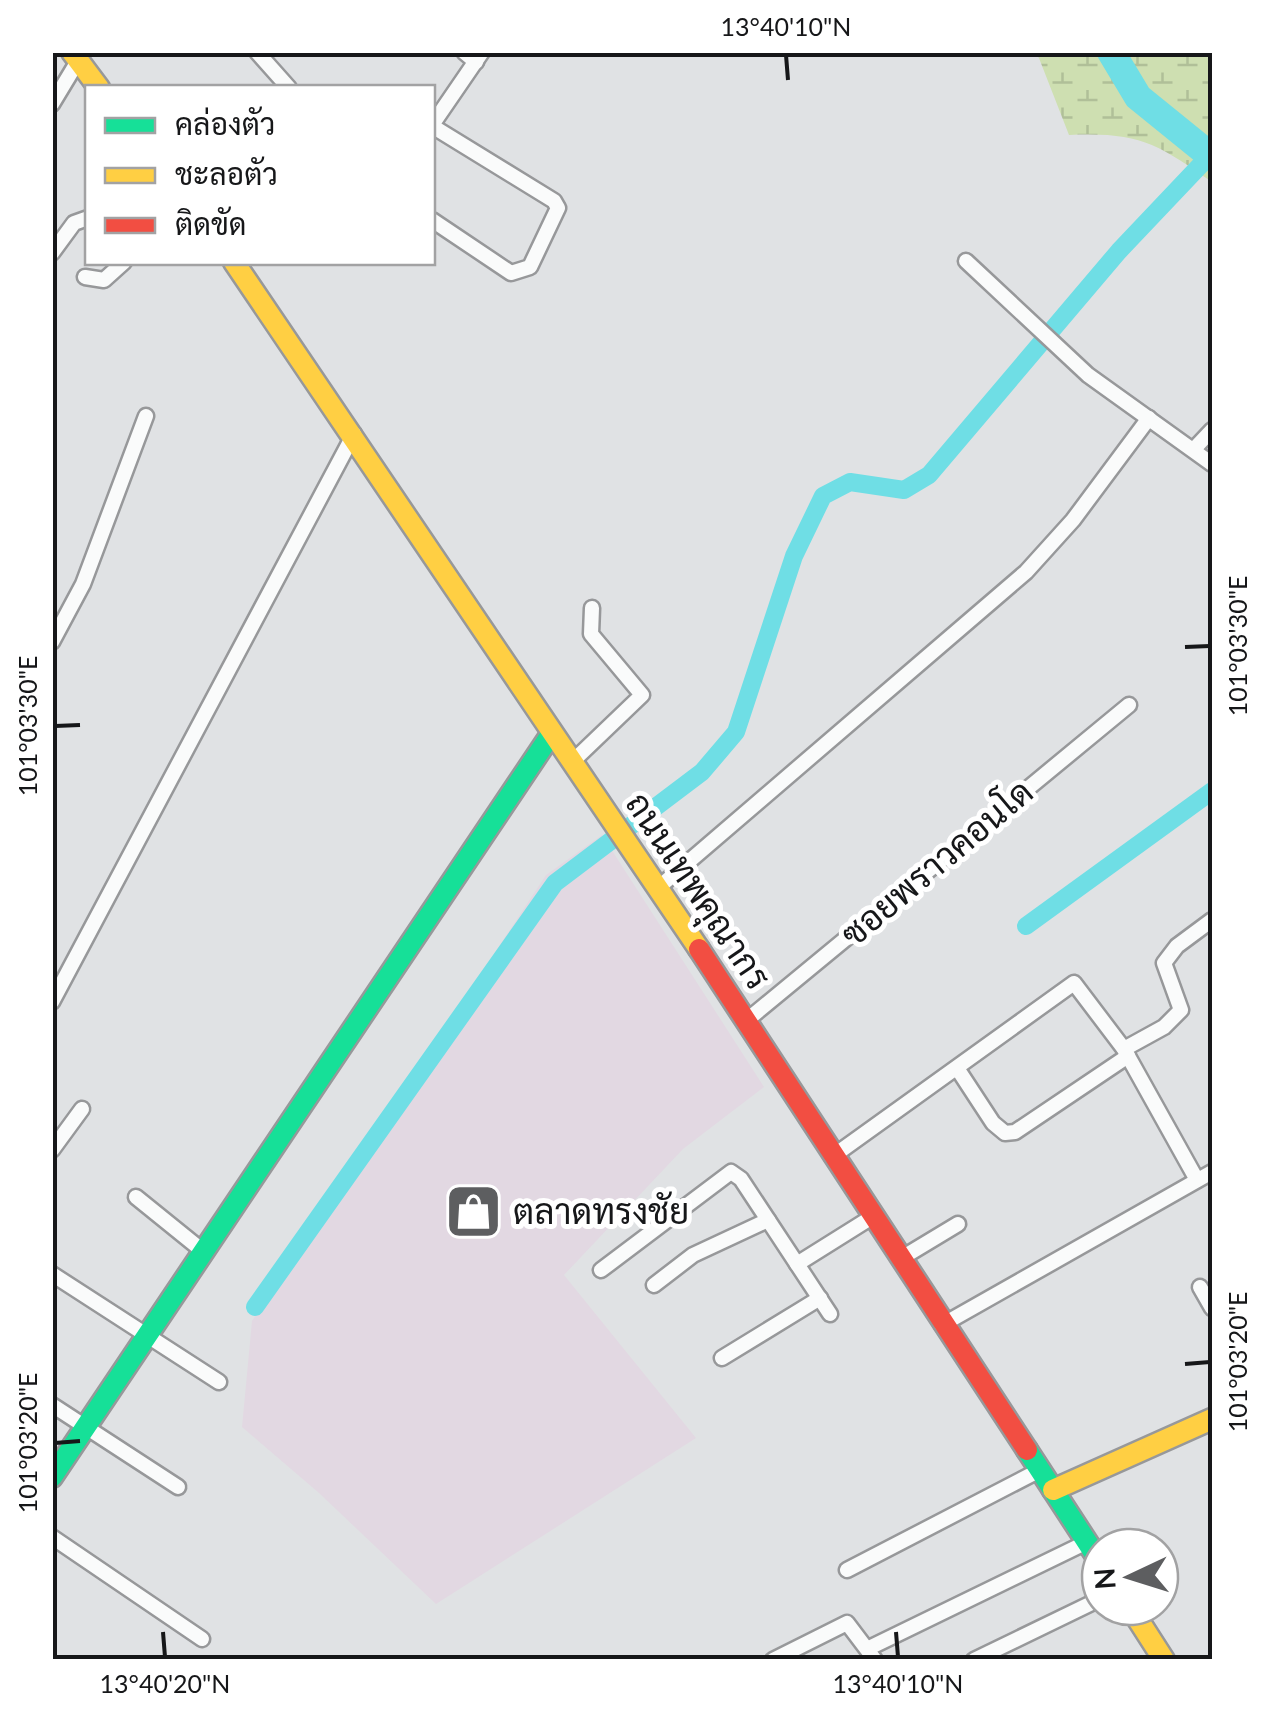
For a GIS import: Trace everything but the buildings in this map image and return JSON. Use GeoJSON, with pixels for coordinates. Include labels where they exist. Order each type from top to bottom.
{"type":"FeatureCollection","features":[{"type":"Feature","properties":{"kind":"main road"},"geometry":{"type":"LineString","coordinates":[[75,57],[97,85]]}},
{"type":"Feature","properties":{"kind":"main road","name":"ถนนเทพคุณากร"},"geometry":{"type":"LineString","coordinates":[[236,265],[658,888],[942,1326],[1080,1530]]}},
{"type":"Feature","properties":{"kind":"main road"},"geometry":{"type":"LineString","coordinates":[[52,1478],[552,733]]}},
{"type":"Feature","properties":{"kind":"main road"},"geometry":{"type":"LineString","coordinates":[[1052,1490],[1212,1418]]}},
{"type":"Feature","properties":{"kind":"main road"},"geometry":{"type":"LineString","coordinates":[[1143,1627],[1164,1660]]}},
{"type":"Feature","properties":{"kind":"street"},"geometry":{"type":"LineString","coordinates":[[256,52],[287,85]]}},
{"type":"Feature","properties":{"kind":"street"},"geometry":{"type":"LineString","coordinates":[[435,120],[474,56]]}},
{"type":"Feature","properties":{"kind":"street"},"geometry":{"type":"LineString","coordinates":[[52,104],[75,57]]}},
{"type":"Feature","properties":{"kind":"street"},"geometry":{"type":"LineString","coordinates":[[435,127],[554,201],[558,208],[530,267],[522,273],[511,273],[435,222]]}},
{"type":"Feature","properties":{"kind":"street"},"geometry":{"type":"LineString","coordinates":[[52,253],[74,224],[85,219]]}},
{"type":"Feature","properties":{"kind":"street"},"geometry":{"type":"LineString","coordinates":[[966,261],[1088,375],[1195,448],[1212,464]]}},
{"type":"Feature","properties":{"kind":"street"},"geometry":{"type":"LineString","coordinates":[[85,278],[104,280],[121,265]]}},
{"type":"Feature","properties":{"kind":"street"},"geometry":{"type":"LineString","coordinates":[[52,642],[83,584],[146,416]]}},
{"type":"Feature","properties":{"kind":"street"},"geometry":{"type":"LineString","coordinates":[[658,888],[1026,572],[1073,520],[1149,418]]}},
{"type":"Feature","properties":{"kind":"street"},"geometry":{"type":"LineString","coordinates":[[1195,448],[1212,430]]}},
{"type":"Feature","properties":{"kind":"street"},"geometry":{"type":"LineString","coordinates":[[52,1002],[354,434]]}},
{"type":"Feature","properties":{"kind":"street"},"geometry":{"type":"LineString","coordinates":[[572,762],[642,695],[591,634],[592,608]]}},
{"type":"Feature","properties":{"kind":"street","name":"ซอยพราวคอนโด"},"geometry":{"type":"LineString","coordinates":[[746,1021],[1128,705]]}},
{"type":"Feature","properties":{"kind":"street"},"geometry":{"type":"LineString","coordinates":[[957,1068],[993,1123],[1005,1133],[1015,1132],[1164,1027],[1181,1010],[1164,963],[1176,946],[1212,920]]}},
{"type":"Feature","properties":{"kind":"street"},"geometry":{"type":"LineString","coordinates":[[832,1158],[1074,983],[1126,1053],[1198,1180]]}},
{"type":"Feature","properties":{"kind":"street"},"geometry":{"type":"LineString","coordinates":[[52,1150],[82,1109]]}},
{"type":"Feature","properties":{"kind":"street"},"geometry":{"type":"LineString","coordinates":[[942,1326],[1212,1172]]}},
{"type":"Feature","properties":{"kind":"street"},"geometry":{"type":"LineString","coordinates":[[601,1270],[727,1173],[742,1179],[830,1314]]}},
{"type":"Feature","properties":{"kind":"street"},"geometry":{"type":"LineString","coordinates":[[136,1197],[204,1252]]}},
{"type":"Feature","properties":{"kind":"street"},"geometry":{"type":"LineString","coordinates":[[797,1264],[872,1217]]}},
{"type":"Feature","properties":{"kind":"street"},"geometry":{"type":"LineString","coordinates":[[654,1285],[693,1255],[768,1220]]}},
{"type":"Feature","properties":{"kind":"street"},"geometry":{"type":"LineString","coordinates":[[900,1259],[958,1224]]}},
{"type":"Feature","properties":{"kind":"street"},"geometry":{"type":"LineString","coordinates":[[52,1274],[218,1382]]}},
{"type":"Feature","properties":{"kind":"street"},"geometry":{"type":"LineString","coordinates":[[1200,1287],[1212,1308]]}},
{"type":"Feature","properties":{"kind":"street"},"geometry":{"type":"LineString","coordinates":[[722,1358],[820,1298]]}},
{"type":"Feature","properties":{"kind":"street"},"geometry":{"type":"LineString","coordinates":[[52,1406],[178,1487]]}},
{"type":"Feature","properties":{"kind":"street"},"geometry":{"type":"LineString","coordinates":[[846,1570],[1040,1470]]}},
{"type":"Feature","properties":{"kind":"street"},"geometry":{"type":"LineString","coordinates":[[52,1537],[202,1639]]}},
{"type":"Feature","properties":{"kind":"street"},"geometry":{"type":"LineString","coordinates":[[773,1660],[838,1624],[853,1626],[872,1654],[1080,1546]]}},
{"type":"Feature","properties":{"kind":"street"},"geometry":{"type":"LineString","coordinates":[[974,1660],[1080,1609]]}},
{"type":"Feature","properties":{"kind":"shaded area","name":"ตลาดทรงชัย"},"geometry":{"type":"Polygon","coordinates":[[[602,835],[764,1087],[683,1149],[564,1275],[696,1438],[436,1604],[319,1493],[242,1427],[252,1321],[546,875],[602,835]]]}},
{"type":"Feature","properties":{"kind":"green space"},"geometry":{"type":"Polygon","coordinates":[[[1037,53],[1212,53],[1212,182],[1146,143],[1113,136],[1069,135],[1037,53]]]}},
{"type":"Feature","properties":{"kind":"waterway"},"geometry":{"type":"LineString","coordinates":[[1111,52],[1138,97],[1212,157]]}},
{"type":"Feature","properties":{"kind":"waterway"},"geometry":{"type":"LineString","coordinates":[[255,1307],[555,883],[702,772],[736,732],[794,556],[823,496],[850,482],[904,490],[929,475],[1119,251],[1210,155]]}},
{"type":"Feature","properties":{"kind":"waterway"},"geometry":{"type":"LineString","coordinates":[[1026,926],[1212,791]]}},
{"type":"Feature","properties":{"kind":"traffic: fast"},"geometry":{"type":"LineString","coordinates":[[52,1477],[552,733]]}},
{"type":"Feature","properties":{"kind":"traffic: fast"},"geometry":{"type":"LineString","coordinates":[[1027,1450],[1080,1531]]}},
{"type":"Feature","properties":{"kind":"traffic: slow"},"geometry":{"type":"LineString","coordinates":[[72,52],[97,85]]}},
{"type":"Feature","properties":{"kind":"traffic: slow"},"geometry":{"type":"LineString","coordinates":[[236,265],[699,949]]}},
{"type":"Feature","properties":{"kind":"traffic: slow"},"geometry":{"type":"LineString","coordinates":[[1053,1490],[1212,1419]]}},
{"type":"Feature","properties":{"kind":"traffic: slow"},"geometry":{"type":"LineString","coordinates":[[1143,1627],[1164,1660]]}},
{"type":"Feature","properties":{"kind":"traffic: jam"},"geometry":{"type":"LineString","coordinates":[[699,949],[1027,1450]]}},
{"type":"Feature","properties":{"kind":"place","name":"ตลาดทรงชัย"},"geometry":{"type":"Point","coordinates":[474,1212]}}]}
